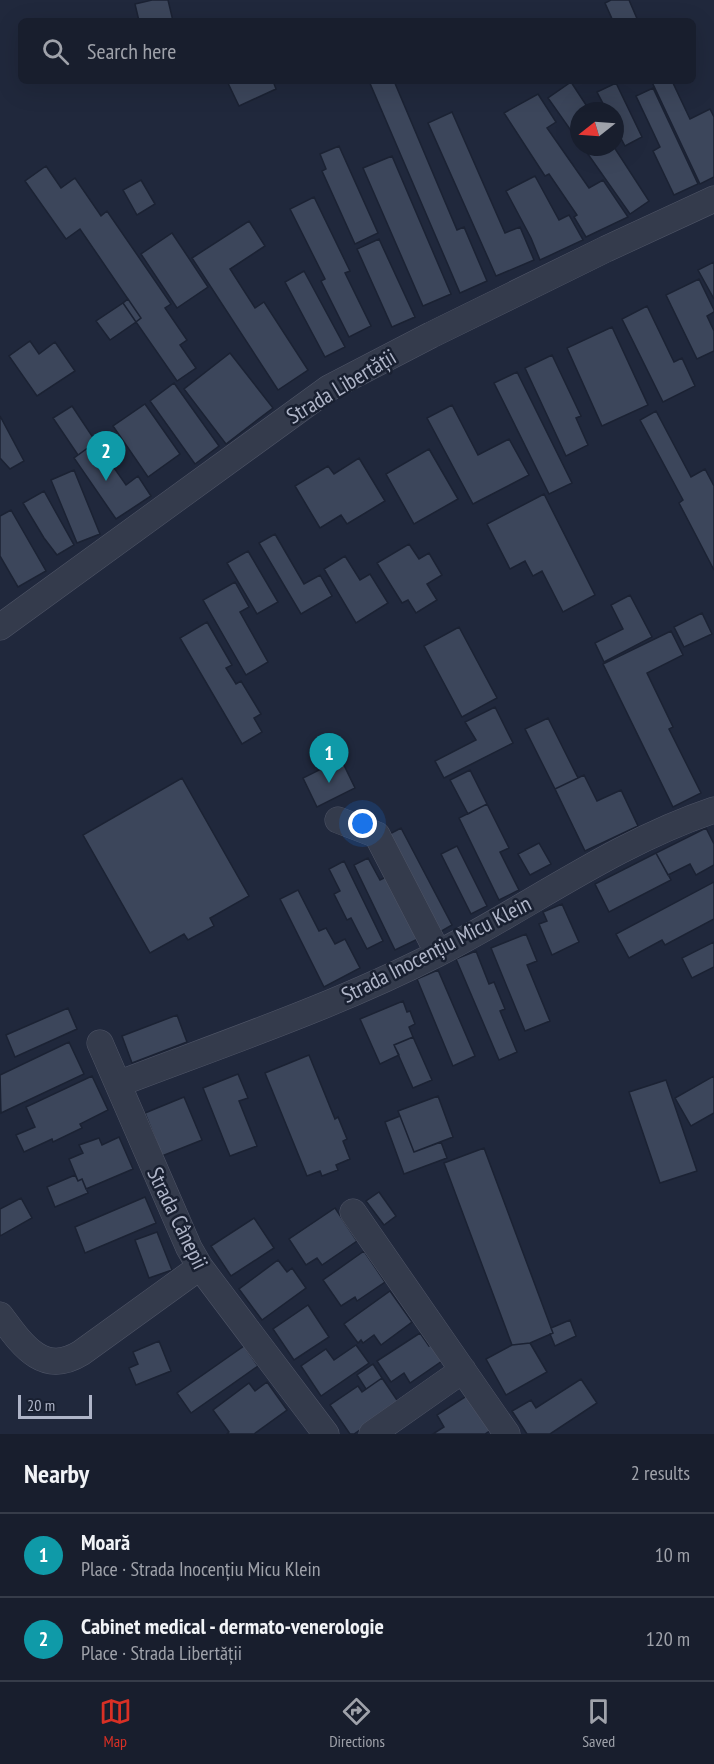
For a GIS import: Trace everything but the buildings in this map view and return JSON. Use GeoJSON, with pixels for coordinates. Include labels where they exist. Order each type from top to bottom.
{"type":"FeatureCollection","features":[{"type":"Feature","properties":{"kind":"street","name":"Strada Libertății"},"geometry":{"type":"LineString","coordinates":[[0,627],[329,387],[431,334],[606,249],[714,200]]}},
{"type":"Feature","properties":{"kind":"street","name":"Strada Inocențiu Micu Klein"},"geometry":{"type":"LineString","coordinates":[[118,1084],[346,996],[438,953],[616,853],[669,827],[714,810]]}},
{"type":"Feature","properties":{"kind":"street"},"geometry":{"type":"LineString","coordinates":[[338,820],[376,835],[438,953]]}},
{"type":"Feature","properties":{"kind":"street","name":"Strada Cânepii"},"geometry":{"type":"LineString","coordinates":[[100,1043],[179,1227],[200,1267],[326,1434]]}},
{"type":"Feature","properties":{"kind":"street"},"geometry":{"type":"LineString","coordinates":[[352,1212],[507,1434]]}},
{"type":"Feature","properties":{"kind":"street"},"geometry":{"type":"LineString","coordinates":[[0,1315],[30,1351],[48,1361],[64,1362],[81,1353],[200,1267]]}},
{"type":"Feature","properties":{"kind":"street"},"geometry":{"type":"LineString","coordinates":[[372,1434],[463,1370]]}},
{"type":"Feature","properties":{"kind":"place","name":"Cabinet medical - dermato-venerologie"},"geometry":{"type":"Point","coordinates":[106,481]}},
{"type":"Feature","properties":{"kind":"place","name":"Moară"},"geometry":{"type":"Point","coordinates":[329,783]}}]}
